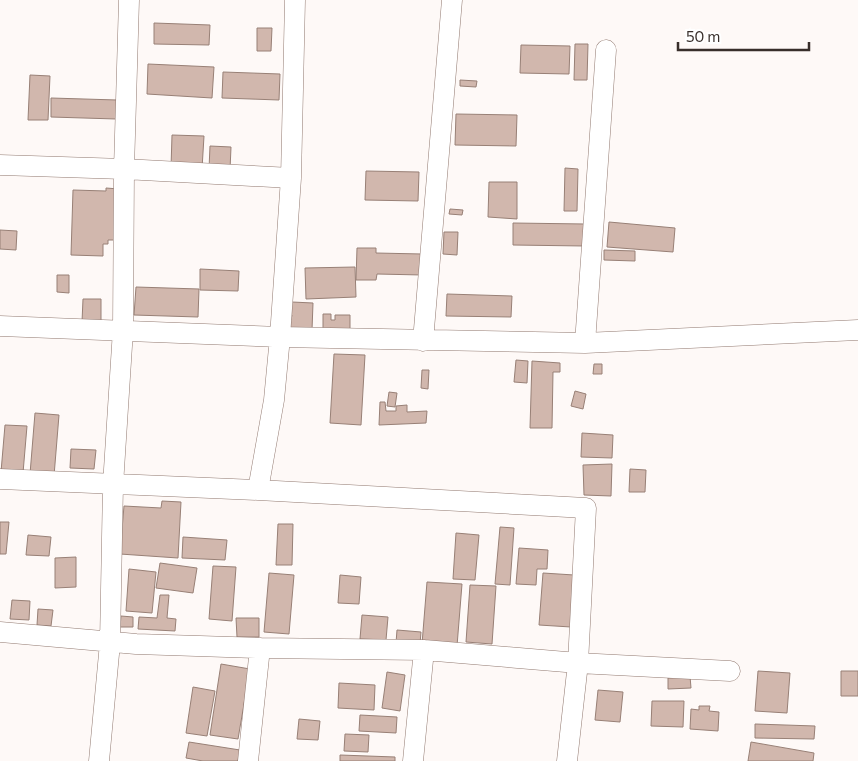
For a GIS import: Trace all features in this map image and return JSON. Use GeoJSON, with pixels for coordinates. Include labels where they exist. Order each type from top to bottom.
{"type":"FeatureCollection","features":[{"type":"Feature","properties":{"kind":"street"},"geometry":{"type":"LineString","coordinates":[[99,761],[110,643],[113,485],[123,330],[124,169],[129,0]]}},
{"type":"Feature","properties":{"kind":"street"},"geometry":{"type":"LineString","coordinates":[[258,490],[274,400],[280,337],[291,178],[295,0]]}},
{"type":"Feature","properties":{"kind":"street"},"geometry":{"type":"LineString","coordinates":[[423,341],[452,0]]}},
{"type":"Feature","properties":{"kind":"street"},"geometry":{"type":"LineString","coordinates":[[585,343],[606,50]]}},
{"type":"Feature","properties":{"kind":"street"},"geometry":{"type":"LineString","coordinates":[[0,165],[124,169],[291,178]]}},
{"type":"Feature","properties":{"kind":"street"},"geometry":{"type":"LineString","coordinates":[[0,326],[280,337],[585,343],[858,330]]}},
{"type":"Feature","properties":{"kind":"street"},"geometry":{"type":"LineString","coordinates":[[0,479],[258,490],[586,508],[578,663],[567,761]]}},
{"type":"Feature","properties":{"kind":"street"},"geometry":{"type":"LineString","coordinates":[[0,632],[110,643],[260,648],[424,650],[578,663],[730,671]]}},
{"type":"Feature","properties":{"kind":"street"},"geometry":{"type":"LineString","coordinates":[[248,761],[260,648]]}},
{"type":"Feature","properties":{"kind":"street"},"geometry":{"type":"LineString","coordinates":[[413,761],[424,650]]}},
{"type":"Feature","properties":{"kind":"building"},"geometry":{"type":"Polygon","coordinates":[[[154,23],[210,25],[209,45],[154,44],[154,23]]]}},
{"type":"Feature","properties":{"kind":"building"},"geometry":{"type":"Polygon","coordinates":[[[257,28],[272,28],[271,51],[257,51],[257,28]]]}},
{"type":"Feature","properties":{"kind":"building"},"geometry":{"type":"Polygon","coordinates":[[[575,44],[588,44],[587,80],[574,80],[575,44]]]}},
{"type":"Feature","properties":{"kind":"building"},"geometry":{"type":"Polygon","coordinates":[[[521,45],[570,46],[569,74],[520,73],[521,45]]]}},
{"type":"Feature","properties":{"kind":"building"},"geometry":{"type":"Polygon","coordinates":[[[148,64],[214,67],[212,98],[147,94],[148,64]]]}},
{"type":"Feature","properties":{"kind":"building"},"geometry":{"type":"Polygon","coordinates":[[[223,72],[280,74],[279,100],[222,98],[223,72]]]}},
{"type":"Feature","properties":{"kind":"building"},"geometry":{"type":"Polygon","coordinates":[[[30,75],[50,76],[48,120],[28,120],[30,75]]]}},
{"type":"Feature","properties":{"kind":"building"},"geometry":{"type":"Polygon","coordinates":[[[460,80],[477,81],[476,87],[460,86],[460,80]]]}},
{"type":"Feature","properties":{"kind":"building"},"geometry":{"type":"Polygon","coordinates":[[[51,98],[117,100],[116,119],[51,117],[51,98]]]}},
{"type":"Feature","properties":{"kind":"building"},"geometry":{"type":"Polygon","coordinates":[[[456,114],[517,115],[516,146],[455,145],[456,114]]]}},
{"type":"Feature","properties":{"kind":"building"},"geometry":{"type":"Polygon","coordinates":[[[172,135],[204,136],[202,169],[171,168],[172,135]]]}},
{"type":"Feature","properties":{"kind":"building"},"geometry":{"type":"Polygon","coordinates":[[[210,146],[231,147],[230,170],[209,169],[210,146]]]}},
{"type":"Feature","properties":{"kind":"building"},"geometry":{"type":"Polygon","coordinates":[[[565,168],[578,169],[577,211],[564,211],[565,168]]]}},
{"type":"Feature","properties":{"kind":"building"},"geometry":{"type":"Polygon","coordinates":[[[366,171],[419,172],[418,201],[365,200],[366,171]]]}},
{"type":"Feature","properties":{"kind":"building"},"geometry":{"type":"Polygon","coordinates":[[[489,182],[517,182],[517,219],[488,217],[489,182]]]}},
{"type":"Feature","properties":{"kind":"building"},"geometry":{"type":"Polygon","coordinates":[[[106,188],[119,189],[117,240],[108,240],[108,244],[103,244],[103,256],[71,255],[73,190],[106,191],[106,188]]]}},
{"type":"Feature","properties":{"kind":"building"},"geometry":{"type":"Polygon","coordinates":[[[450,209],[463,210],[462,215],[449,214],[450,209]]]}},
{"type":"Feature","properties":{"kind":"building"},"geometry":{"type":"Polygon","coordinates":[[[609,222],[675,228],[673,252],[607,247],[609,222]]]}},
{"type":"Feature","properties":{"kind":"building"},"geometry":{"type":"Polygon","coordinates":[[[513,223],[585,224],[584,246],[513,245],[513,223]]]}},
{"type":"Feature","properties":{"kind":"building"},"geometry":{"type":"Polygon","coordinates":[[[0,230],[17,231],[16,250],[0,249],[0,230]]]}},
{"type":"Feature","properties":{"kind":"building"},"geometry":{"type":"Polygon","coordinates":[[[444,232],[458,232],[457,255],[443,254],[444,232]]]}},
{"type":"Feature","properties":{"kind":"building"},"geometry":{"type":"Polygon","coordinates":[[[357,248],[376,248],[376,253],[422,254],[422,275],[377,274],[376,280],[356,280],[357,248]]]}},
{"type":"Feature","properties":{"kind":"building"},"geometry":{"type":"Polygon","coordinates":[[[604,250],[635,251],[635,261],[604,260],[604,250]]]}},
{"type":"Feature","properties":{"kind":"building"},"geometry":{"type":"Polygon","coordinates":[[[355,267],[356,297],[306,299],[305,268],[355,267]]]}},
{"type":"Feature","properties":{"kind":"building"},"geometry":{"type":"Polygon","coordinates":[[[200,269],[239,271],[238,291],[200,290],[200,269]]]}},
{"type":"Feature","properties":{"kind":"building"},"geometry":{"type":"Polygon","coordinates":[[[57,275],[69,275],[69,293],[57,292],[57,275]]]}},
{"type":"Feature","properties":{"kind":"building"},"geometry":{"type":"Polygon","coordinates":[[[136,287],[199,289],[198,317],[134,315],[136,287]]]}},
{"type":"Feature","properties":{"kind":"building"},"geometry":{"type":"Polygon","coordinates":[[[447,294],[512,296],[511,317],[446,316],[447,294]]]}},
{"type":"Feature","properties":{"kind":"building"},"geometry":{"type":"Polygon","coordinates":[[[83,299],[101,299],[101,323],[82,322],[83,299]]]}},
{"type":"Feature","properties":{"kind":"building"},"geometry":{"type":"Polygon","coordinates":[[[292,302],[313,303],[312,330],[289,330],[292,302]]]}},
{"type":"Feature","properties":{"kind":"building"},"geometry":{"type":"Polygon","coordinates":[[[323,314],[331,314],[331,320],[335,320],[335,315],[350,315],[350,330],[323,330],[323,314]]]}},
{"type":"Feature","properties":{"kind":"building"},"geometry":{"type":"Polygon","coordinates":[[[334,354],[365,355],[361,425],[330,423],[334,354]]]}},
{"type":"Feature","properties":{"kind":"building"},"geometry":{"type":"Polygon","coordinates":[[[516,360],[528,361],[527,383],[514,382],[516,360]]]}},
{"type":"Feature","properties":{"kind":"building"},"geometry":{"type":"Polygon","coordinates":[[[532,361],[560,363],[560,372],[553,372],[552,428],[530,428],[532,361]]]}},
{"type":"Feature","properties":{"kind":"building"},"geometry":{"type":"Polygon","coordinates":[[[594,364],[602,364],[602,374],[593,374],[594,364]]]}},
{"type":"Feature","properties":{"kind":"building"},"geometry":{"type":"Polygon","coordinates":[[[422,370],[429,370],[428,389],[421,388],[422,370]]]}},
{"type":"Feature","properties":{"kind":"building"},"geometry":{"type":"Polygon","coordinates":[[[575,391],[586,394],[583,409],[571,406],[575,391]]]}},
{"type":"Feature","properties":{"kind":"building"},"geometry":{"type":"Polygon","coordinates":[[[389,392],[397,393],[395,407],[387,406],[389,392]]]}},
{"type":"Feature","properties":{"kind":"building"},"geometry":{"type":"Polygon","coordinates":[[[380,402],[385,402],[386,411],[396,411],[396,406],[407,405],[407,412],[427,411],[426,423],[379,425],[380,402]]]}},
{"type":"Feature","properties":{"kind":"building"},"geometry":{"type":"Polygon","coordinates":[[[35,413],[59,415],[54,476],[30,474],[35,413]]]}},
{"type":"Feature","properties":{"kind":"building"},"geometry":{"type":"Polygon","coordinates":[[[5,425],[27,426],[23,473],[1,472],[5,425]]]}},
{"type":"Feature","properties":{"kind":"building"},"geometry":{"type":"Polygon","coordinates":[[[582,433],[613,435],[612,458],[581,457],[582,433]]]}},
{"type":"Feature","properties":{"kind":"building"},"geometry":{"type":"Polygon","coordinates":[[[71,449],[96,450],[94,469],[70,468],[71,449]]]}},
{"type":"Feature","properties":{"kind":"building"},"geometry":{"type":"Polygon","coordinates":[[[612,464],[611,496],[584,495],[583,465],[612,464]]]}},
{"type":"Feature","properties":{"kind":"building"},"geometry":{"type":"Polygon","coordinates":[[[630,469],[646,470],[645,492],[629,492],[630,469]]]}},
{"type":"Feature","properties":{"kind":"building"},"geometry":{"type":"Polygon","coordinates":[[[162,501],[181,502],[178,558],[120,554],[124,506],[161,508],[162,501]]]}},
{"type":"Feature","properties":{"kind":"building"},"geometry":{"type":"Polygon","coordinates":[[[0,522],[9,522],[6,554],[0,554],[0,522]]]}},
{"type":"Feature","properties":{"kind":"building"},"geometry":{"type":"Polygon","coordinates":[[[278,524],[293,524],[292,565],[276,565],[278,524]]]}},
{"type":"Feature","properties":{"kind":"building"},"geometry":{"type":"Polygon","coordinates":[[[500,527],[514,528],[510,585],[495,584],[500,527]]]}},
{"type":"Feature","properties":{"kind":"building"},"geometry":{"type":"Polygon","coordinates":[[[456,533],[479,535],[475,580],[453,579],[456,533]]]}},
{"type":"Feature","properties":{"kind":"building"},"geometry":{"type":"Polygon","coordinates":[[[28,535],[51,537],[49,556],[26,555],[28,535]]]}},
{"type":"Feature","properties":{"kind":"building"},"geometry":{"type":"Polygon","coordinates":[[[183,537],[227,540],[225,560],[182,558],[183,537]]]}},
{"type":"Feature","properties":{"kind":"building"},"geometry":{"type":"Polygon","coordinates":[[[519,548],[548,550],[547,569],[537,569],[536,585],[516,584],[519,548]]]}},
{"type":"Feature","properties":{"kind":"building"},"geometry":{"type":"Polygon","coordinates":[[[76,557],[76,587],[55,588],[55,558],[76,557]]]}},
{"type":"Feature","properties":{"kind":"building"},"geometry":{"type":"Polygon","coordinates":[[[160,563],[197,568],[193,593],[156,588],[160,563]]]}},
{"type":"Feature","properties":{"kind":"building"},"geometry":{"type":"Polygon","coordinates":[[[213,566],[236,567],[232,621],[209,619],[213,566]]]}},
{"type":"Feature","properties":{"kind":"building"},"geometry":{"type":"Polygon","coordinates":[[[129,569],[156,572],[152,613],[126,611],[129,569]]]}},
{"type":"Feature","properties":{"kind":"building"},"geometry":{"type":"Polygon","coordinates":[[[269,573],[294,575],[289,634],[264,632],[269,573]]]}},
{"type":"Feature","properties":{"kind":"building"},"geometry":{"type":"Polygon","coordinates":[[[543,573],[574,575],[571,627],[539,625],[543,573]]]}},
{"type":"Feature","properties":{"kind":"building"},"geometry":{"type":"Polygon","coordinates":[[[340,575],[361,577],[359,604],[338,603],[340,575]]]}},
{"type":"Feature","properties":{"kind":"building"},"geometry":{"type":"Polygon","coordinates":[[[427,582],[462,584],[457,646],[422,644],[427,582]]]}},
{"type":"Feature","properties":{"kind":"building"},"geometry":{"type":"Polygon","coordinates":[[[470,585],[496,586],[492,644],[466,642],[470,585]]]}},
{"type":"Feature","properties":{"kind":"building"},"geometry":{"type":"Polygon","coordinates":[[[160,595],[169,595],[167,618],[176,619],[175,631],[138,629],[139,617],[157,618],[160,595]]]}},
{"type":"Feature","properties":{"kind":"building"},"geometry":{"type":"Polygon","coordinates":[[[12,600],[30,601],[29,620],[10,619],[12,600]]]}},
{"type":"Feature","properties":{"kind":"building"},"geometry":{"type":"Polygon","coordinates":[[[38,609],[53,610],[51,626],[37,625],[38,609]]]}},
{"type":"Feature","properties":{"kind":"building"},"geometry":{"type":"Polygon","coordinates":[[[362,615],[388,617],[386,640],[360,639],[362,615]]]}},
{"type":"Feature","properties":{"kind":"building"},"geometry":{"type":"Polygon","coordinates":[[[121,616],[133,617],[133,627],[120,627],[121,616]]]}},
{"type":"Feature","properties":{"kind":"building"},"geometry":{"type":"Polygon","coordinates":[[[236,618],[259,618],[259,637],[237,637],[236,618]]]}},
{"type":"Feature","properties":{"kind":"building"},"geometry":{"type":"Polygon","coordinates":[[[397,630],[421,632],[420,644],[396,643],[397,630]]]}},
{"type":"Feature","properties":{"kind":"building"},"geometry":{"type":"Polygon","coordinates":[[[221,664],[250,669],[238,739],[210,735],[221,664]]]}},
{"type":"Feature","properties":{"kind":"building"},"geometry":{"type":"Polygon","coordinates":[[[758,671],[790,673],[787,713],[755,711],[758,671]]]}},
{"type":"Feature","properties":{"kind":"building"},"geometry":{"type":"Polygon","coordinates":[[[841,671],[858,671],[858,696],[841,696],[841,671]]]}},
{"type":"Feature","properties":{"kind":"building"},"geometry":{"type":"Polygon","coordinates":[[[387,672],[405,675],[400,711],[382,708],[387,672]]]}},
{"type":"Feature","properties":{"kind":"building"},"geometry":{"type":"Polygon","coordinates":[[[690,676],[691,688],[668,689],[668,678],[690,676]]]}},
{"type":"Feature","properties":{"kind":"building"},"geometry":{"type":"Polygon","coordinates":[[[339,683],[375,685],[374,710],[338,708],[339,683]]]}},
{"type":"Feature","properties":{"kind":"building"},"geometry":{"type":"Polygon","coordinates":[[[193,687],[215,691],[207,736],[186,733],[193,687]]]}},
{"type":"Feature","properties":{"kind":"building"},"geometry":{"type":"Polygon","coordinates":[[[598,690],[623,692],[620,722],[595,720],[598,690]]]}},
{"type":"Feature","properties":{"kind":"building"},"geometry":{"type":"Polygon","coordinates":[[[652,701],[684,701],[683,727],[651,726],[652,701]]]}},
{"type":"Feature","properties":{"kind":"building"},"geometry":{"type":"Polygon","coordinates":[[[699,706],[710,706],[709,711],[719,712],[718,731],[690,729],[691,709],[699,710],[699,706]]]}},
{"type":"Feature","properties":{"kind":"building"},"geometry":{"type":"Polygon","coordinates":[[[360,715],[397,717],[396,733],[359,731],[360,715]]]}},
{"type":"Feature","properties":{"kind":"building"},"geometry":{"type":"Polygon","coordinates":[[[299,719],[320,721],[318,740],[297,739],[299,719]]]}},
{"type":"Feature","properties":{"kind":"building"},"geometry":{"type":"Polygon","coordinates":[[[755,724],[815,726],[814,739],[755,738],[755,724]]]}},
{"type":"Feature","properties":{"kind":"building"},"geometry":{"type":"Polygon","coordinates":[[[345,734],[369,735],[368,752],[344,751],[345,734]]]}},
{"type":"Feature","properties":{"kind":"building"},"geometry":{"type":"Polygon","coordinates":[[[189,742],[240,750],[238,761],[203,761],[186,758],[189,742]]]}},
{"type":"Feature","properties":{"kind":"building"},"geometry":{"type":"Polygon","coordinates":[[[751,742],[814,753],[813,761],[748,761],[751,742]]]}},
{"type":"Feature","properties":{"kind":"building"},"geometry":{"type":"Polygon","coordinates":[[[340,755],[395,757],[395,761],[340,761],[340,755]]]}}]}
